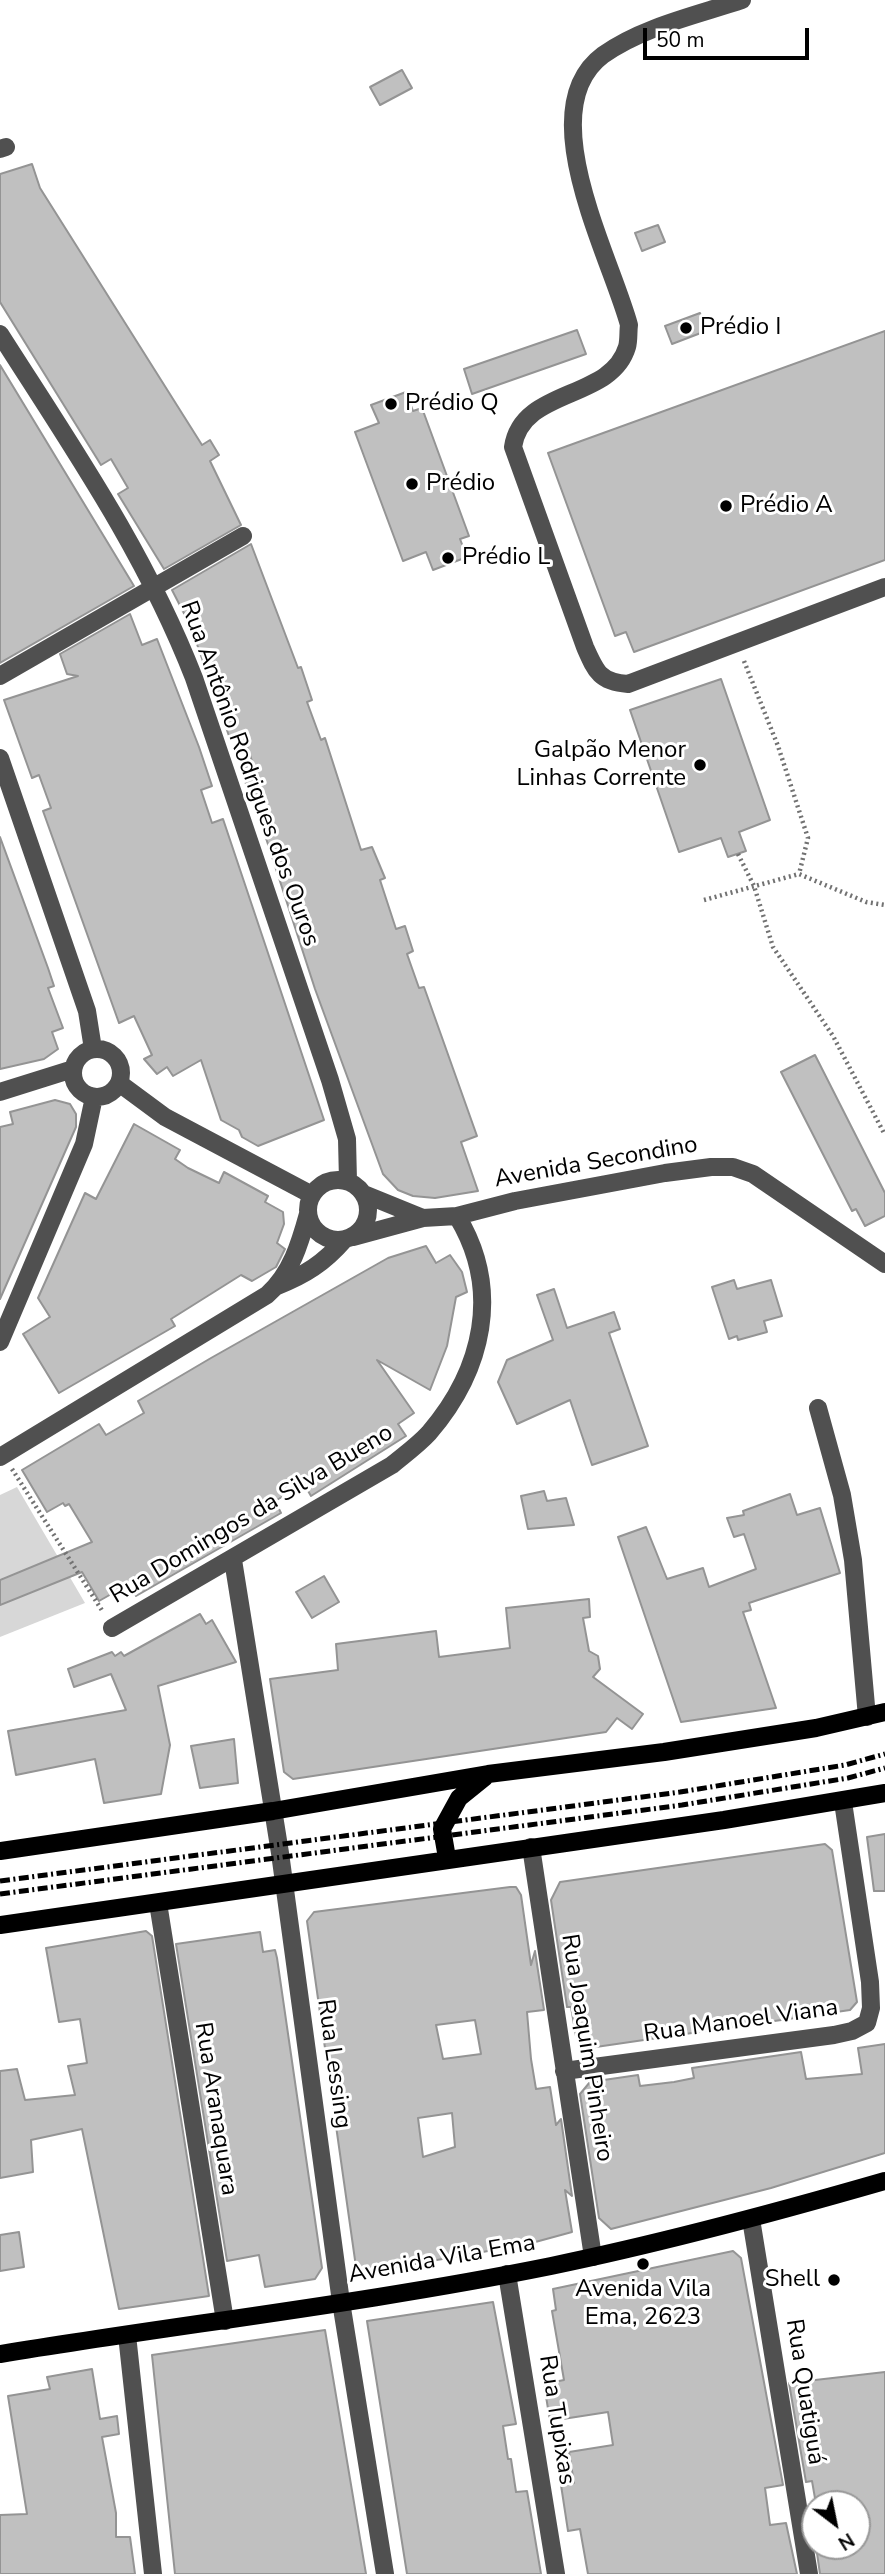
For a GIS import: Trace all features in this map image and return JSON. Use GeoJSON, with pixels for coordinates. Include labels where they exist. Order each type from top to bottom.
{"type":"FeatureCollection","features":[{"type":"Feature","properties":{"kind":"main road"},"geometry":{"type":"LineString","coordinates":[[0,1851],[273,1811],[488,1774],[615,1760],[885,1712]]}},
{"type":"Feature","properties":{"kind":"main road"},"geometry":{"type":"LineString","coordinates":[[447,1858],[442,1829],[458,1798],[488,1774]]}},
{"type":"Feature","properties":{"kind":"main road"},"geometry":{"type":"LineString","coordinates":[[0,1925],[843,1802],[885,1793]]}},
{"type":"Feature","properties":{"kind":"main road","name":"Avenida Vila Ema"},"geometry":{"type":"LineString","coordinates":[[0,2354],[225,2321],[507,2274],[593,2257],[751,2219],[885,2182]]}},
{"type":"Feature","properties":{"kind":"street"},"geometry":{"type":"LineString","coordinates":[[742,0],[640,35],[602,55],[582,78],[572,101],[571,134],[585,193],[629,325],[627,347],[617,365],[599,380],[547,403],[525,419],[515,435],[513,447],[585,647],[595,670],[610,683],[628,684],[885,587]]}},
{"type":"Feature","properties":{"kind":"street","name":"Rua Antônio Rodrigues dos Ouros"},"geometry":{"type":"LineString","coordinates":[[0,334],[97,487],[155,585],[194,678],[330,1080],[347,1139],[348,1181]]}},
{"type":"Feature","properties":{"kind":"street"},"geometry":{"type":"LineString","coordinates":[[0,676],[243,536]]}},
{"type":"Feature","properties":{"kind":"street"},"geometry":{"type":"LineString","coordinates":[[0,758],[87,1011],[93,1049]]}},
{"type":"Feature","properties":{"kind":"street"},"geometry":{"type":"LineString","coordinates":[[101,1048],[114,1055],[121,1068],[119,1083],[109,1094],[94,1097],[75,1084],[73,1069],[80,1056],[93,1049],[101,1048]]}},
{"type":"Feature","properties":{"kind":"street"},"geometry":{"type":"LineString","coordinates":[[0,1092],[73,1069]]}},
{"type":"Feature","properties":{"kind":"street"},"geometry":{"type":"LineString","coordinates":[[119,1083],[165,1117],[312,1195]]}},
{"type":"Feature","properties":{"kind":"street"},"geometry":{"type":"LineString","coordinates":[[0,1342],[84,1144],[94,1097]]}},
{"type":"Feature","properties":{"kind":"street","name":"Avenida Secondino"},"geometry":{"type":"LineString","coordinates":[[423,1218],[457,1216],[515,1201],[665,1173],[733,1167],[753,1174],[885,1264]]}},
{"type":"Feature","properties":{"kind":"street"},"geometry":{"type":"LineString","coordinates":[[277,1286],[291,1263],[309,1214],[312,1195],[328,1182],[348,1181],[364,1194],[423,1218]]}},
{"type":"Feature","properties":{"kind":"street"},"geometry":{"type":"LineString","coordinates":[[2,1456],[251,1306],[277,1286],[307,1274],[328,1259],[366,1222],[368,1203],[364,1194]]}},
{"type":"Feature","properties":{"kind":"street"},"geometry":{"type":"LineString","coordinates":[[309,1214],[311,1223],[325,1237],[348,1238],[423,1218]]}},
{"type":"Feature","properties":{"kind":"street","name":"Rua Domingos da Silva Bueno"},"geometry":{"type":"LineString","coordinates":[[113,1628],[392,1465],[428,1434],[452,1401],[481,1336],[483,1311],[475,1249],[457,1216]]}},
{"type":"Feature","properties":{"kind":"street"},"geometry":{"type":"LineString","coordinates":[[818,1408],[842,1495],[853,1560],[867,1717]]}},
{"type":"Feature","properties":{"kind":"street","name":"Rua Lessing"},"geometry":{"type":"LineString","coordinates":[[233,1560],[284,1883],[341,2302],[385,2574]]}},
{"type":"Feature","properties":{"kind":"street","name":"Rua Manoel Viana"},"geometry":{"type":"LineString","coordinates":[[565,2071],[834,2035],[852,2031],[867,2023],[871,2008],[870,1982],[843,1802]]}},
{"type":"Feature","properties":{"kind":"street","name":"Rua Joaquim Pinheiro"},"geometry":{"type":"LineString","coordinates":[[531,1847],[593,2257]]}},
{"type":"Feature","properties":{"kind":"street","name":"Rua Aranaquara"},"geometry":{"type":"LineString","coordinates":[[158,1903],[225,2321]]}},
{"type":"Feature","properties":{"kind":"street","name":"Rua Quatiguá"},"geometry":{"type":"LineString","coordinates":[[751,2219],[810,2574]]}},
{"type":"Feature","properties":{"kind":"street","name":"Rua Tupixas"},"geometry":{"type":"LineString","coordinates":[[507,2274],[556,2574]]}},
{"type":"Feature","properties":{"kind":"street"},"geometry":{"type":"LineString","coordinates":[[127,2334],[153,2574]]}},
{"type":"Feature","properties":{"kind":"path"},"geometry":{"type":"LineString","coordinates":[[744,661],[778,746],[808,838],[799,874]]}},
{"type":"Feature","properties":{"kind":"path"},"geometry":{"type":"LineString","coordinates":[[738,854],[754,886],[772,947],[833,1035],[885,1135]]}},
{"type":"Feature","properties":{"kind":"path"},"geometry":{"type":"LineString","coordinates":[[704,900],[799,874],[866,902],[885,905]]}},
{"type":"Feature","properties":{"kind":"path"},"geometry":{"type":"LineString","coordinates":[[2,1456],[113,1628]]}},
{"type":"Feature","properties":{"kind":"shaded area"},"geometry":{"type":"Polygon","coordinates":[[[17,1487],[85,1603],[0,1637],[0,1495],[17,1487]]]}},
{"type":"Feature","properties":{"kind":"building"},"geometry":{"type":"Polygon","coordinates":[[[402,70],[412,88],[380,105],[370,87],[402,70]]]}},
{"type":"Feature","properties":{"kind":"building"},"geometry":{"type":"Polygon","coordinates":[[[32,164],[40,188],[202,445],[210,440],[219,455],[210,461],[241,525],[164,569],[118,494],[128,488],[111,459],[101,465],[0,302],[0,174],[32,164]]]}},
{"type":"Feature","properties":{"kind":"building"},"geometry":{"type":"Polygon","coordinates":[[[658,225],[665,242],[642,251],[635,233],[658,225]]]}},
{"type":"Feature","properties":{"kind":"building","name":"Prédio I"},"geometry":{"type":"Polygon","coordinates":[[[700,313],[706,331],[672,344],[665,326],[700,313]]]}},
{"type":"Feature","properties":{"kind":"building"},"geometry":{"type":"Polygon","coordinates":[[[577,330],[586,354],[472,394],[464,369],[577,330]]]}},
{"type":"Feature","properties":{"kind":"building","name":"Prédio A"},"geometry":{"type":"Polygon","coordinates":[[[885,331],[885,560],[634,652],[626,632],[615,636],[548,453],[885,331]]]}},
{"type":"Feature","properties":{"kind":"building"},"geometry":{"type":"Polygon","coordinates":[[[0,365],[134,586],[0,663],[0,365]]]}},
{"type":"Feature","properties":{"kind":"building","name":"Prédio"},"geometry":{"type":"Polygon","coordinates":[[[406,392],[413,411],[422,408],[469,536],[460,539],[467,557],[433,570],[426,552],[403,561],[355,432],[379,423],[371,405],[406,392]]]}},
{"type":"Feature","properties":{"kind":"building"},"geometry":{"type":"Polygon","coordinates":[[[251,544],[298,668],[301,667],[312,700],[307,702],[321,740],[325,738],[361,850],[372,847],[385,878],[380,880],[396,929],[405,926],[413,951],[407,954],[419,988],[424,987],[477,1136],[461,1142],[478,1191],[435,1198],[413,1196],[398,1190],[383,1174],[315,989],[264,832],[272,829],[261,796],[250,797],[241,768],[253,764],[242,732],[229,736],[191,627],[172,590],[251,544]]]}},
{"type":"Feature","properties":{"kind":"building"},"geometry":{"type":"Polygon","coordinates":[[[130,614],[142,645],[157,639],[199,747],[212,786],[201,790],[212,823],[223,819],[324,1120],[258,1146],[242,1137],[239,1130],[221,1120],[201,1060],[173,1076],[167,1067],[157,1074],[144,1059],[152,1055],[134,1016],[119,1023],[43,811],[51,808],[39,775],[32,778],[4,700],[78,676],[67,674],[60,654],[130,614]]]}},
{"type":"Feature","properties":{"kind":"building","name":"Galpão Menor Linhas Corrente"},"geometry":{"type":"Polygon","coordinates":[[[721,679],[770,820],[739,832],[746,851],[728,857],[721,838],[679,852],[630,710],[721,679]]]}},
{"type":"Feature","properties":{"kind":"building"},"geometry":{"type":"Polygon","coordinates":[[[0,837],[54,986],[48,988],[63,1028],[52,1032],[58,1049],[44,1059],[0,1069],[0,837]]]}},
{"type":"Feature","properties":{"kind":"building"},"geometry":{"type":"Polygon","coordinates":[[[815,1055],[885,1193],[885,1216],[865,1226],[856,1209],[852,1211],[781,1072],[815,1055]]]}},
{"type":"Feature","properties":{"kind":"building"},"geometry":{"type":"Polygon","coordinates":[[[55,1100],[70,1104],[76,1114],[76,1127],[0,1299],[0,1127],[13,1124],[10,1112],[55,1100]]]}},
{"type":"Feature","properties":{"kind":"building"},"geometry":{"type":"Polygon","coordinates":[[[134,1124],[180,1150],[175,1159],[188,1168],[219,1183],[224,1172],[268,1196],[265,1202],[283,1212],[284,1224],[277,1243],[285,1249],[276,1267],[252,1281],[241,1275],[171,1319],[175,1326],[59,1393],[23,1334],[50,1317],[38,1298],[85,1193],[96,1199],[134,1124]]]}},
{"type":"Feature","properties":{"kind":"building"},"geometry":{"type":"Polygon","coordinates":[[[426,1246],[436,1263],[450,1255],[462,1272],[467,1292],[456,1297],[447,1346],[430,1390],[377,1360],[414,1413],[398,1424],[406,1436],[311,1496],[304,1484],[275,1501],[281,1513],[136,1596],[129,1584],[99,1601],[82,1572],[0,1605],[0,1580],[92,1542],[69,1504],[65,1506],[63,1503],[47,1512],[22,1470],[99,1424],[106,1435],[144,1413],[138,1401],[388,1258],[426,1246]]]}},
{"type":"Feature","properties":{"kind":"building"},"geometry":{"type":"Polygon","coordinates":[[[734,1280],[737,1289],[771,1280],[782,1316],[764,1321],[767,1332],[738,1340],[737,1336],[729,1339],[712,1287],[734,1280]]]}},
{"type":"Feature","properties":{"kind":"building"},"geometry":{"type":"Polygon","coordinates":[[[554,1289],[567,1328],[614,1312],[620,1329],[609,1333],[648,1446],[592,1465],[570,1400],[517,1424],[498,1382],[507,1360],[553,1340],[537,1295],[554,1289]]]}},
{"type":"Feature","properties":{"kind":"building"},"geometry":{"type":"Polygon","coordinates":[[[544,1491],[547,1501],[566,1498],[574,1525],[528,1529],[521,1496],[544,1491]]]}},
{"type":"Feature","properties":{"kind":"building"},"geometry":{"type":"Polygon","coordinates":[[[790,1494],[797,1515],[820,1508],[840,1573],[749,1603],[751,1610],[743,1612],[776,1708],[681,1722],[618,1537],[646,1527],[667,1579],[703,1568],[709,1587],[756,1569],[744,1534],[734,1537],[727,1518],[744,1515],[743,1511],[790,1494]]]}},
{"type":"Feature","properties":{"kind":"building"},"geometry":{"type":"Polygon","coordinates":[[[324,1576],[339,1602],[312,1618],[296,1592],[324,1576]]]}},
{"type":"Feature","properties":{"kind":"building"},"geometry":{"type":"Polygon","coordinates":[[[589,1599],[590,1617],[583,1618],[589,1651],[598,1656],[600,1669],[593,1677],[643,1714],[632,1729],[617,1718],[606,1732],[293,1779],[284,1772],[270,1679],[338,1670],[336,1644],[436,1631],[439,1657],[510,1648],[506,1608],[589,1599]]]}},
{"type":"Feature","properties":{"kind":"building"},"geometry":{"type":"Polygon","coordinates":[[[200,1614],[206,1624],[212,1620],[236,1662],[158,1686],[170,1745],[161,1794],[104,1803],[95,1759],[16,1775],[8,1731],[126,1710],[111,1674],[74,1687],[68,1669],[112,1652],[115,1656],[121,1652],[124,1656],[200,1614]]]}},
{"type":"Feature","properties":{"kind":"building"},"geometry":{"type":"Polygon","coordinates":[[[234,1739],[238,1783],[200,1788],[191,1746],[234,1739]]]}},
{"type":"Feature","properties":{"kind":"building"},"geometry":{"type":"Polygon","coordinates":[[[885,1834],[885,1891],[874,1891],[867,1837],[885,1834]]]}},
{"type":"Feature","properties":{"kind":"building"},"geometry":{"type":"Polygon","coordinates":[[[825,1844],[832,1850],[857,2002],[850,2010],[589,2048],[587,2034],[576,2036],[571,2007],[567,2007],[551,1900],[560,1882],[825,1844]]]}},
{"type":"Feature","properties":{"kind":"building"},"geometry":{"type":"Polygon","coordinates":[[[516,1887],[521,1895],[531,1965],[535,1951],[544,2010],[527,2012],[531,2059],[536,2089],[550,2087],[556,2125],[561,2119],[572,2196],[565,2190],[572,2232],[528,2244],[357,2274],[307,1921],[314,1912],[516,1887]],[[475,2020],[436,2025],[443,2059],[481,2054],[475,2020]],[[452,2113],[418,2118],[423,2157],[455,2147],[452,2113]]]}},
{"type":"Feature","properties":{"kind":"building"},"geometry":{"type":"Polygon","coordinates":[[[146,1931],[152,1936],[209,2296],[119,2309],[82,2129],[31,2140],[33,2172],[0,2178],[0,2071],[17,2069],[25,2100],[75,2095],[68,2066],[87,2063],[80,2019],[59,2022],[46,1948],[146,1931]]]}},
{"type":"Feature","properties":{"kind":"building"},"geometry":{"type":"Polygon","coordinates":[[[260,1932],[263,1952],[275,1950],[277,1958],[322,2268],[315,2279],[265,2287],[259,2255],[227,2261],[176,1944],[260,1932]]]}},
{"type":"Feature","properties":{"kind":"building"},"geometry":{"type":"Polygon","coordinates":[[[885,2044],[885,2153],[771,2188],[611,2229],[599,2218],[580,2094],[590,2082],[638,2075],[640,2086],[674,2082],[694,2078],[692,2068],[801,2052],[806,2079],[862,2074],[858,2048],[885,2044]]]}},
{"type":"Feature","properties":{"kind":"building"},"geometry":{"type":"Polygon","coordinates":[[[19,2232],[24,2267],[0,2271],[0,2235],[19,2232]]]}},
{"type":"Feature","properties":{"kind":"building"},"geometry":{"type":"Polygon","coordinates":[[[733,2251],[741,2258],[783,2485],[765,2488],[770,2525],[786,2523],[797,2574],[588,2574],[580,2529],[568,2531],[561,2485],[574,2483],[569,2452],[613,2445],[608,2412],[550,2421],[544,2384],[564,2380],[552,2311],[556,2310],[553,2289],[733,2251]]]}},
{"type":"Feature","properties":{"kind":"building"},"geometry":{"type":"Polygon","coordinates":[[[493,2302],[516,2424],[503,2426],[508,2459],[511,2459],[516,2492],[527,2491],[541,2574],[407,2574],[367,2321],[493,2302]]]}},
{"type":"Feature","properties":{"kind":"building"},"geometry":{"type":"Polygon","coordinates":[[[325,2330],[366,2574],[175,2574],[152,2355],[325,2330]]]}},
{"type":"Feature","properties":{"kind":"building"},"geometry":{"type":"Polygon","coordinates":[[[92,2369],[100,2419],[117,2416],[119,2434],[102,2437],[116,2513],[116,2537],[130,2537],[135,2574],[0,2574],[0,2515],[27,2514],[8,2396],[50,2389],[47,2377],[92,2369]]]}},
{"type":"Feature","properties":{"kind":"building"},"geometry":{"type":"Polygon","coordinates":[[[885,2372],[885,2574],[820,2574],[818,2560],[871,2560],[871,2490],[814,2490],[812,2481],[806,2482],[789,2383],[885,2372]]]}},
{"type":"Feature","properties":{"kind":"railway"},"geometry":{"type":"LineString","coordinates":[[0,1881],[680,1792],[845,1765],[885,1754]]}},
{"type":"Feature","properties":{"kind":"railway"},"geometry":{"type":"LineString","coordinates":[[0,1894],[682,1805],[848,1778],[885,1768]]}},
{"type":"Feature","properties":{"kind":"place","name":"Prédio I"},"geometry":{"type":"Point","coordinates":[686,328]}},
{"type":"Feature","properties":{"kind":"place","name":"Prédio Q"},"geometry":{"type":"Point","coordinates":[391,404]}},
{"type":"Feature","properties":{"kind":"place","name":"Prédio"},"geometry":{"type":"Point","coordinates":[412,484]}},
{"type":"Feature","properties":{"kind":"place","name":"Prédio A"},"geometry":{"type":"Point","coordinates":[726,506]}},
{"type":"Feature","properties":{"kind":"place","name":"Prédio L"},"geometry":{"type":"Point","coordinates":[448,558]}},
{"type":"Feature","properties":{"kind":"place","name":"Galpão Menor Linhas Corrente"},"geometry":{"type":"Point","coordinates":[700,765]}},
{"type":"Feature","properties":{"kind":"place","name":"Avenida Vila Ema, 2623"},"geometry":{"type":"Point","coordinates":[643,2264]}},
{"type":"Feature","properties":{"kind":"place","name":"Shell"},"geometry":{"type":"Point","coordinates":[834,2280]}}]}
